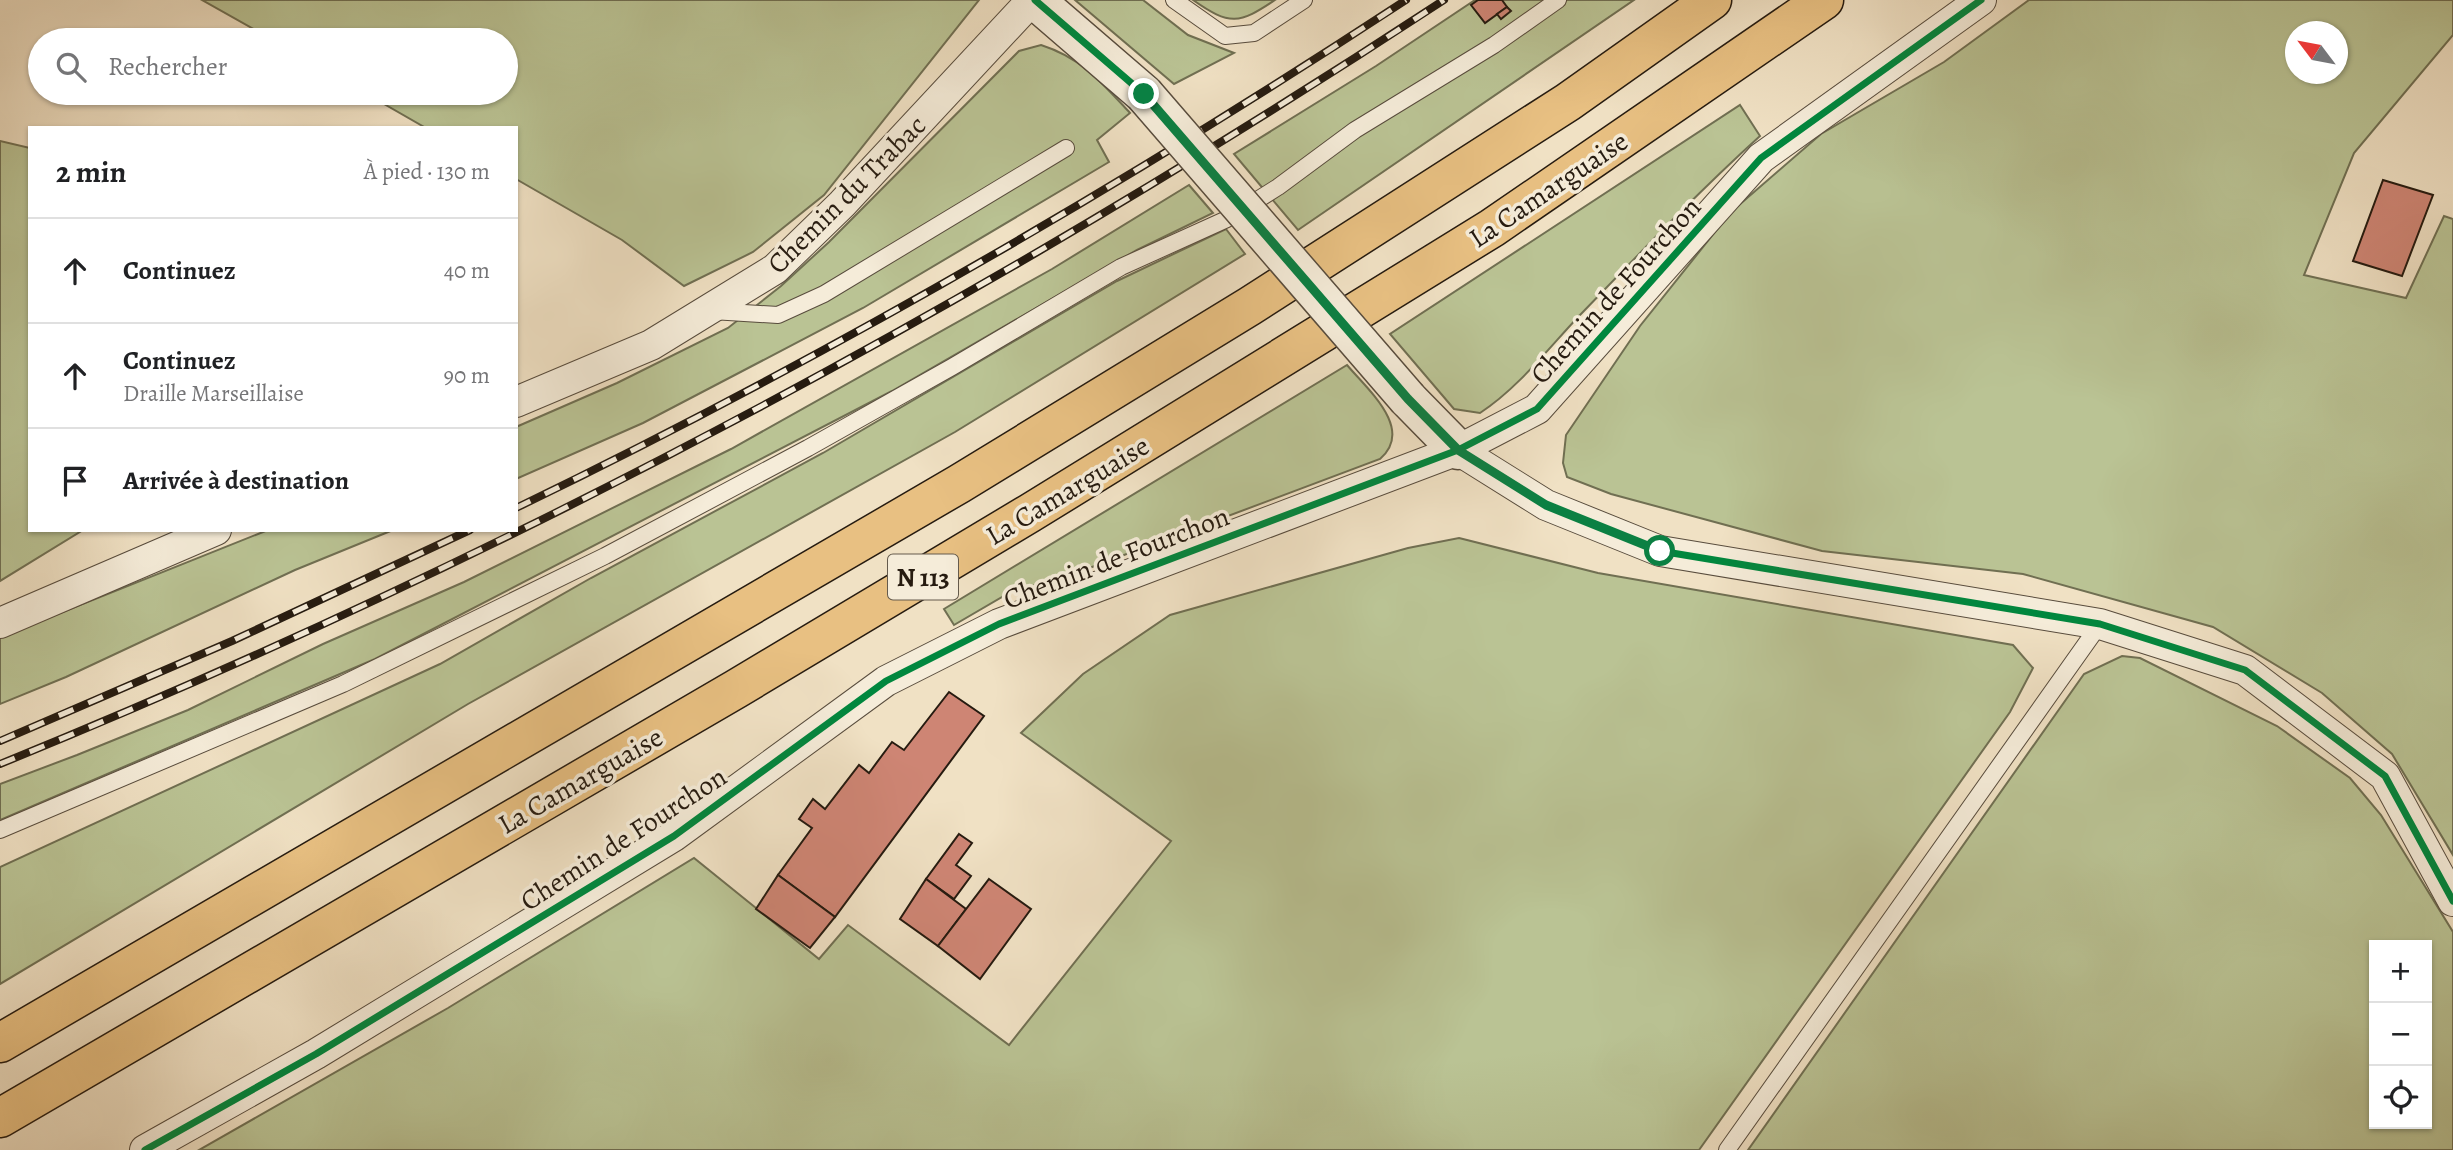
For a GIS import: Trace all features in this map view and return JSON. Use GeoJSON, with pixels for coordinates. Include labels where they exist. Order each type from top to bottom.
{"type":"FeatureCollection","features":[{"type":"Feature","properties":{"kind":"highway","name":"N 113"},"geometry":{"type":"LineString","coordinates":[[0,1042],[959,484],[1250,306],[1544,118],[1712,0]]}},
{"type":"Feature","properties":{"kind":"highway","name":"La Camarguaise"},"geometry":{"type":"LineString","coordinates":[[0,1118],[736,689],[1030,513],[1492,228],[1825,0]]}},
{"type":"Feature","properties":{"kind":"street"},"geometry":{"type":"LineString","coordinates":[[1033,0],[1144,94],[1408,399],[1458,450],[1546,505],[1660,551],[2100,624],[2245,670],[2385,776],[2453,901]]}},
{"type":"Feature","properties":{"kind":"street","name":"Chemin du Trabac"},"geometry":{"type":"LineString","coordinates":[[518,401],[651,345],[775,269],[852,194],[1033,0]]}},
{"type":"Feature","properties":{"kind":"street","name":"Chemin de Fourchon"},"geometry":{"type":"LineString","coordinates":[[145,1150],[316,1054],[674,836],[886,681],[999,624],[1458,450],[1537,409],[1761,158],[1981,0]]}},
{"type":"Feature","properties":{"kind":"street"},"geometry":{"type":"LineString","coordinates":[[0,622],[211,532]]}},
{"type":"Feature","properties":{"kind":"lane"},"geometry":{"type":"LineString","coordinates":[[1174,0],[1225,36],[1254,33],[1304,0]]}},
{"type":"Feature","properties":{"kind":"lane"},"geometry":{"type":"LineString","coordinates":[[0,830],[343,684],[617,550],[832,434],[1121,267],[1227,219],[1278,187],[1355,130],[1494,45],[1558,0]]}},
{"type":"Feature","properties":{"kind":"lane"},"geometry":{"type":"LineString","coordinates":[[706,311],[778,315],[824,294],[1066,148]]}},
{"type":"Feature","properties":{"kind":"lane"},"geometry":{"type":"LineString","coordinates":[[1727,1150],[2100,624]]}},
{"type":"Feature","properties":{"kind":"green space"},"geometry":{"type":"Polygon","coordinates":[[[202,0],[979,0],[824,195],[753,252],[684,286],[622,240],[518,180],[518,126],[423,126],[386,105],[518,105],[518,28],[252,28],[202,0]]]}},
{"type":"Feature","properties":{"kind":"green space"},"geometry":{"type":"Polygon","coordinates":[[[1075,0],[1143,0],[1188,35],[1234,53],[1174,84],[1075,0]]]}},
{"type":"Feature","properties":{"kind":"green space"},"geometry":{"type":"Polygon","coordinates":[[[1193,0],[1275,0],[1252,14],[1234,19],[1216,14],[1193,0]]]}},
{"type":"Feature","properties":{"kind":"green space"},"geometry":{"type":"Polygon","coordinates":[[[1475,0],[1634,0],[1298,230],[1234,154],[1376,66],[1475,0]]]}},
{"type":"Feature","properties":{"kind":"green space"},"geometry":{"type":"Polygon","coordinates":[[[2029,0],[2453,0],[2453,35],[2354,153],[2304,275],[2406,298],[2444,216],[2453,219],[2453,855],[2392,754],[2322,693],[2213,627],[2023,574],[1822,551],[1611,494],[1567,477],[1563,463],[1566,435],[1640,326],[1731,212],[1821,134],[1944,62],[2029,0]]]}},
{"type":"Feature","properties":{"kind":"green space"},"geometry":{"type":"Polygon","coordinates":[[[1041,45],[1068,57],[1100,82],[1130,113],[1097,140],[1109,162],[863,308],[643,423],[518,478],[518,426],[617,383],[728,328],[781,286],[829,242],[1019,51],[1041,45]]]}},
{"type":"Feature","properties":{"kind":"green space"},"geometry":{"type":"Polygon","coordinates":[[[1740,105],[1760,136],[1646,247],[1520,380],[1480,413],[1454,409],[1390,334],[1740,105]]]}},
{"type":"Feature","properties":{"kind":"green space"},"geometry":{"type":"Polygon","coordinates":[[[0,141],[28,148],[28,532],[80,532],[0,581],[0,141]]]}},
{"type":"Feature","properties":{"kind":"green space"},"geometry":{"type":"Polygon","coordinates":[[[1189,185],[1213,213],[1137,250],[892,391],[375,659],[0,820],[0,784],[188,710],[323,644],[464,582],[731,449],[1052,269],[1189,185]]]}},
{"type":"Feature","properties":{"kind":"green space"},"geometry":{"type":"Polygon","coordinates":[[[1226,229],[1245,254],[955,432],[468,704],[0,984],[0,867],[440,664],[591,578],[823,453],[1117,281],[1226,229]]]}},
{"type":"Feature","properties":{"kind":"green space"},"geometry":{"type":"Polygon","coordinates":[[[1347,365],[1375,397],[1390,422],[1392,435],[1389,447],[1380,459],[1076,573],[1009,593],[954,625],[944,609],[1347,365]]]}},
{"type":"Feature","properties":{"kind":"green space"},"geometry":{"type":"Polygon","coordinates":[[[263,532],[388,532],[295,570],[66,677],[0,704],[0,637],[263,532]]]}},
{"type":"Feature","properties":{"kind":"green space"},"geometry":{"type":"Polygon","coordinates":[[[1459,538],[1598,573],[2013,645],[2033,668],[2010,712],[1699,1150],[199,1150],[448,1008],[694,858],[819,959],[848,925],[1009,1045],[1171,841],[1021,733],[1083,674],[1170,615],[1408,548],[1459,538]]]}},
{"type":"Feature","properties":{"kind":"green space"},"geometry":{"type":"Polygon","coordinates":[[[2122,656],[2140,658],[2277,726],[2350,778],[2381,815],[2453,932],[2453,1150],[1748,1150],[2084,674],[2122,656]]]}},
{"type":"Feature","properties":{"kind":"building"},"geometry":{"type":"Polygon","coordinates":[[[1478,0],[1502,0],[1507,7],[1485,23],[1471,5],[1478,0]]]}},
{"type":"Feature","properties":{"kind":"building"},"geometry":{"type":"Polygon","coordinates":[[[1507,7],[1511,11],[1501,19],[1497,14],[1507,7]]]}},
{"type":"Feature","properties":{"kind":"building"},"geometry":{"type":"Polygon","coordinates":[[[2383,180],[2433,195],[2402,276],[2353,261],[2383,180]]]}},
{"type":"Feature","properties":{"kind":"building"},"geometry":{"type":"Polygon","coordinates":[[[949,692],[984,716],[835,917],[778,875],[812,828],[799,819],[813,799],[825,809],[859,765],[869,773],[892,742],[904,750],[949,692]]]}},
{"type":"Feature","properties":{"kind":"building"},"geometry":{"type":"Polygon","coordinates":[[[959,834],[972,843],[956,865],[971,876],[954,899],[926,879],[959,834]]]}},
{"type":"Feature","properties":{"kind":"building"},"geometry":{"type":"Polygon","coordinates":[[[778,875],[835,917],[810,948],[756,909],[778,875]]]}},
{"type":"Feature","properties":{"kind":"building"},"geometry":{"type":"Polygon","coordinates":[[[926,879],[966,909],[938,946],[900,919],[926,879]]]}},
{"type":"Feature","properties":{"kind":"building"},"geometry":{"type":"Polygon","coordinates":[[[989,879],[1031,909],[980,979],[938,946],[989,879]]]}},
{"type":"Feature","properties":{"kind":"railway"},"geometry":{"type":"LineString","coordinates":[[518,507],[745,392],[970,268],[1190,137],[1406,0]]}},
{"type":"Feature","properties":{"kind":"railway"},"geometry":{"type":"LineString","coordinates":[[518,531],[741,417],[920,319],[1097,217],[1444,0]]}},
{"type":"Feature","properties":{"kind":"railway"},"geometry":{"type":"LineString","coordinates":[[0,741],[232,641],[466,532]]}},
{"type":"Feature","properties":{"kind":"railway"},"geometry":{"type":"LineString","coordinates":[[0,764],[188,685],[375,600],[516,532]]}},
{"type":"Feature","properties":{"kind":"cycle path"},"geometry":{"type":"LineString","coordinates":[[1035,0],[1144,94],[1408,399],[1458,450],[1546,505],[1660,551],[2100,624],[2245,670],[2385,776],[2453,901]]}},
{"type":"Feature","properties":{"kind":"cycle path"},"geometry":{"type":"LineString","coordinates":[[145,1150],[316,1054],[674,836],[886,681],[999,624],[1458,450],[1537,409],[1761,158],[1981,0]]}},
{"type":"Feature","properties":{"kind":"route"},"geometry":{"type":"LineString","coordinates":[[1144,94],[1408,399],[1458,450],[1546,505],[1660,551]]}}]}
